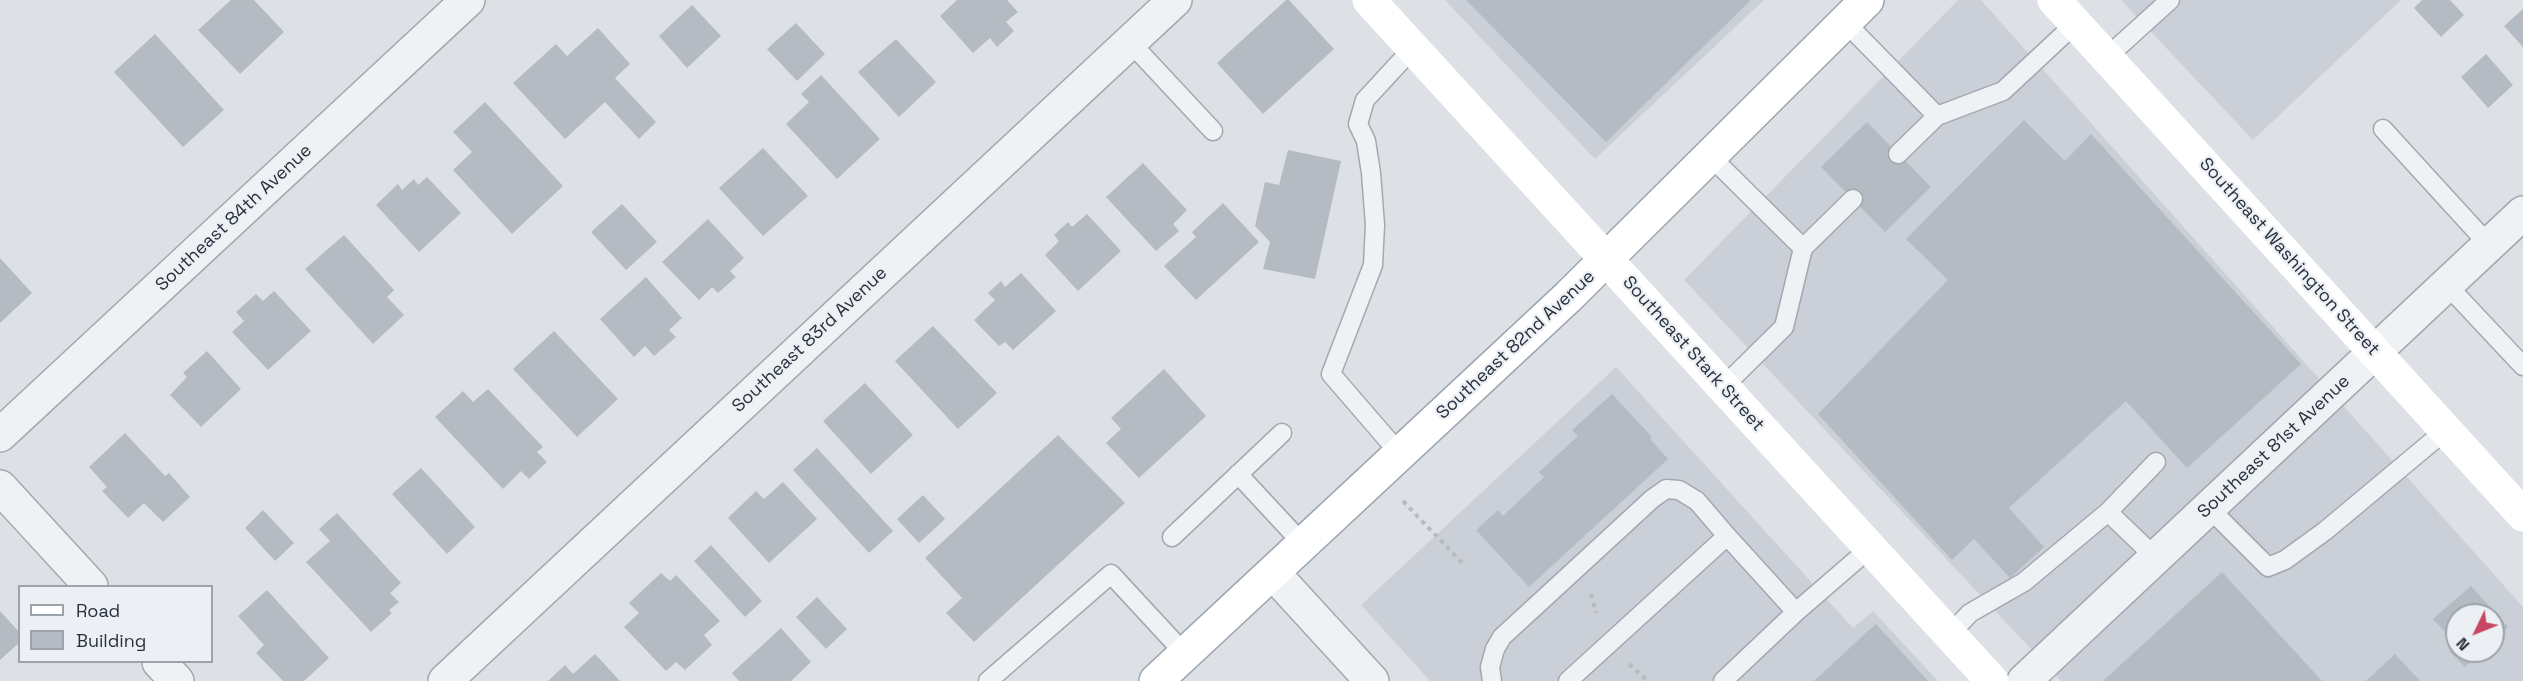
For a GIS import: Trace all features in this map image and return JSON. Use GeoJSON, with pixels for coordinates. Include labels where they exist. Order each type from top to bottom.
{"type":"FeatureCollection","features":[{"type":"Feature","properties":{"kind":"main road","name":"Southeast Stark Street"},"geometry":{"type":"LineString","coordinates":[[1370,0],[1992,681]]}},
{"type":"Feature","properties":{"kind":"main road","name":"Southeast Washington Street"},"geometry":{"type":"LineString","coordinates":[[2054,0],[2523,515]]}},
{"type":"Feature","properties":{"kind":"main road","name":"Southeast 82nd Avenue"},"geometry":{"type":"LineString","coordinates":[[1156,681],[1607,260],[1856,11]]}},
{"type":"Feature","properties":{"kind":"street","name":"Southeast 84th Avenue"},"geometry":{"type":"LineString","coordinates":[[0,435],[468,0]]}},
{"type":"Feature","properties":{"kind":"street","name":"Southeast 83rd Avenue"},"geometry":{"type":"LineString","coordinates":[[445,681],[1175,0]]}},
{"type":"Feature","properties":{"kind":"street","name":"Southeast 81st Avenue"},"geometry":{"type":"LineString","coordinates":[[2024,681],[2523,213]]}},
{"type":"Feature","properties":{"kind":"street"},"geometry":{"type":"LineString","coordinates":[[0,488],[90,585]]}},
{"type":"Feature","properties":{"kind":"street"},"geometry":{"type":"LineString","coordinates":[[1273,573],[1372,681]]}},
{"type":"Feature","properties":{"kind":"street"},"geometry":{"type":"LineString","coordinates":[[160,663],[177,681]]}},
{"type":"Feature","properties":{"kind":"lane"},"geometry":{"type":"LineString","coordinates":[[2107,57],[2170,0]]}},
{"type":"Feature","properties":{"kind":"lane"},"geometry":{"type":"LineString","coordinates":[[1856,11],[1937,116]]}},
{"type":"Feature","properties":{"kind":"lane"},"geometry":{"type":"LineString","coordinates":[[1898,154],[1937,116],[2003,91],[2076,23]]}},
{"type":"Feature","properties":{"kind":"lane"},"geometry":{"type":"LineString","coordinates":[[1130,42],[1213,131]]}},
{"type":"Feature","properties":{"kind":"lane"},"geometry":{"type":"LineString","coordinates":[[1389,464],[1332,374],[1373,265],[1375,225],[1371,173],[1366,141],[1358,124],[1365,100],[1413,48]]}},
{"type":"Feature","properties":{"kind":"lane"},"geometry":{"type":"LineString","coordinates":[[2383,129],[2489,245]]}},
{"type":"Feature","properties":{"kind":"lane"},"geometry":{"type":"LineString","coordinates":[[1710,156],[1803,248]]}},
{"type":"Feature","properties":{"kind":"lane"},"geometry":{"type":"LineString","coordinates":[[1723,387],[1784,327],[1803,248],[1853,199]]}},
{"type":"Feature","properties":{"kind":"lane"},"geometry":{"type":"LineString","coordinates":[[2447,285],[2523,366]]}},
{"type":"Feature","properties":{"kind":"lane"},"geometry":{"type":"LineString","coordinates":[[2209,508],[2268,567],[2285,560],[2325,531],[2446,430]]}},
{"type":"Feature","properties":{"kind":"lane"},"geometry":{"type":"LineString","coordinates":[[1172,537],[1282,433]]}},
{"type":"Feature","properties":{"kind":"lane"},"geometry":{"type":"LineString","coordinates":[[1950,634],[1970,613],[2024,582],[2108,512],[2156,462]]}},
{"type":"Feature","properties":{"kind":"lane"},"geometry":{"type":"LineString","coordinates":[[1239,474],[1303,544]]}},
{"type":"Feature","properties":{"kind":"lane"},"geometry":{"type":"LineString","coordinates":[[1492,681],[1490,667],[1495,649],[1502,637],[1652,498],[1666,489],[1679,490],[1697,501],[1796,612]]}},
{"type":"Feature","properties":{"kind":"lane"},"geometry":{"type":"LineString","coordinates":[[2108,512],[2156,558]]}},
{"type":"Feature","properties":{"kind":"lane"},"geometry":{"type":"LineString","coordinates":[[1568,681],[1727,536]]}},
{"type":"Feature","properties":{"kind":"lane"},"geometry":{"type":"LineString","coordinates":[[1723,681],[1796,612],[1870,548]]}},
{"type":"Feature","properties":{"kind":"lane"},"geometry":{"type":"LineString","coordinates":[[988,681],[1111,574],[1185,654]]}},
{"type":"Feature","properties":{"kind":"path"},"geometry":{"type":"LineString","coordinates":[[1389,464],[1464,565]]}},
{"type":"Feature","properties":{"kind":"shaded area"},"geometry":{"type":"Polygon","coordinates":[[[1445,0],[1764,0],[1595,159],[1445,0]]]}},
{"type":"Feature","properties":{"kind":"shaded area"},"geometry":{"type":"Polygon","coordinates":[[[1958,0],[1981,0],[2523,607],[2523,681],[2061,681],[1684,280],[1958,0]]]}},
{"type":"Feature","properties":{"kind":"shaded area"},"geometry":{"type":"Polygon","coordinates":[[[2121,0],[2401,0],[2253,140],[2121,0]]]}},
{"type":"Feature","properties":{"kind":"shaded area"},"geometry":{"type":"Polygon","coordinates":[[[1616,367],[1853,628],[1873,611],[1938,681],[1430,681],[1361,605],[1616,367]]]}},
{"type":"Feature","properties":{"kind":"building"},"geometry":{"type":"Polygon","coordinates":[[[231,0],[254,0],[284,32],[240,74],[198,30],[231,0]]]}},
{"type":"Feature","properties":{"kind":"building"},"geometry":{"type":"Polygon","coordinates":[[[957,0],[1007,0],[1018,12],[1006,22],[1014,31],[997,47],[990,38],[973,53],[940,16],[957,0]]]}},
{"type":"Feature","properties":{"kind":"building"},"geometry":{"type":"Polygon","coordinates":[[[1286,0],[1289,0],[1334,49],[1263,114],[1217,63],[1286,0]]]}},
{"type":"Feature","properties":{"kind":"building"},"geometry":{"type":"Polygon","coordinates":[[[1466,0],[1751,0],[1606,142],[1466,0]]]}},
{"type":"Feature","properties":{"kind":"building"},"geometry":{"type":"Polygon","coordinates":[[[2422,0],[2450,0],[2464,15],[2441,37],[2414,8],[2422,0]]]}},
{"type":"Feature","properties":{"kind":"building"},"geometry":{"type":"Polygon","coordinates":[[[692,5],[721,36],[687,68],[659,36],[692,5]]]}},
{"type":"Feature","properties":{"kind":"building"},"geometry":{"type":"Polygon","coordinates":[[[2523,9],[2523,47],[2504,26],[2523,9]]]}},
{"type":"Feature","properties":{"kind":"building"},"geometry":{"type":"Polygon","coordinates":[[[796,23],[825,54],[797,81],[767,49],[796,23]]]}},
{"type":"Feature","properties":{"kind":"building"},"geometry":{"type":"Polygon","coordinates":[[[598,28],[630,64],[615,78],[656,122],[639,139],[605,102],[565,139],[513,83],[556,44],[567,56],[598,28]]]}},
{"type":"Feature","properties":{"kind":"building"},"geometry":{"type":"Polygon","coordinates":[[[155,34],[224,110],[183,147],[114,72],[155,34]]]}},
{"type":"Feature","properties":{"kind":"building"},"geometry":{"type":"Polygon","coordinates":[[[896,39],[936,82],[899,117],[858,72],[896,39]]]}},
{"type":"Feature","properties":{"kind":"building"},"geometry":{"type":"Polygon","coordinates":[[[2486,54],[2513,85],[2488,108],[2461,77],[2486,54]]]}},
{"type":"Feature","properties":{"kind":"building"},"geometry":{"type":"Polygon","coordinates":[[[821,75],[880,139],[837,179],[786,124],[809,102],[801,94],[821,75]]]}},
{"type":"Feature","properties":{"kind":"building"},"geometry":{"type":"Polygon","coordinates":[[[485,102],[563,186],[512,234],[453,170],[472,152],[453,132],[485,102]]]}},
{"type":"Feature","properties":{"kind":"building"},"geometry":{"type":"Polygon","coordinates":[[[2024,120],[2065,161],[2091,134],[2301,364],[2187,468],[2126,401],[2009,508],[2044,547],[2010,578],[1974,539],[1952,560],[1818,414],[1948,280],[1906,239],[2024,120]]]}},
{"type":"Feature","properties":{"kind":"building"},"geometry":{"type":"Polygon","coordinates":[[[1867,122],[1931,187],[1885,232],[1821,167],[1867,122]]]}},
{"type":"Feature","properties":{"kind":"building"},"geometry":{"type":"Polygon","coordinates":[[[763,148],[808,196],[763,236],[719,188],[763,148]]]}},
{"type":"Feature","properties":{"kind":"building"},"geometry":{"type":"Polygon","coordinates":[[[1288,150],[1341,161],[1315,279],[1263,269],[1270,242],[1255,226],[1265,182],[1279,185],[1288,150]]]}},
{"type":"Feature","properties":{"kind":"building"},"geometry":{"type":"Polygon","coordinates":[[[1143,163],[1187,210],[1173,224],[1179,231],[1156,251],[1106,197],[1143,163]]]}},
{"type":"Feature","properties":{"kind":"building"},"geometry":{"type":"Polygon","coordinates":[[[427,177],[461,213],[419,252],[376,205],[398,184],[402,190],[414,179],[418,185],[427,177]]]}},
{"type":"Feature","properties":{"kind":"building"},"geometry":{"type":"Polygon","coordinates":[[[1223,203],[1259,242],[1196,300],[1164,266],[1196,237],[1192,232],[1223,203]]]}},
{"type":"Feature","properties":{"kind":"building"},"geometry":{"type":"Polygon","coordinates":[[[622,204],[657,242],[626,270],[591,232],[622,204]]]}},
{"type":"Feature","properties":{"kind":"building"},"geometry":{"type":"Polygon","coordinates":[[[1087,214],[1121,251],[1078,291],[1045,255],[1059,241],[1054,235],[1068,222],[1072,227],[1087,214]]]}},
{"type":"Feature","properties":{"kind":"building"},"geometry":{"type":"Polygon","coordinates":[[[708,219],[744,258],[730,271],[736,277],[718,293],[712,287],[699,300],[662,262],[708,219]]]}},
{"type":"Feature","properties":{"kind":"building"},"geometry":{"type":"Polygon","coordinates":[[[344,235],[394,290],[387,297],[404,315],[373,344],[305,269],[344,235]]]}},
{"type":"Feature","properties":{"kind":"building"},"geometry":{"type":"Polygon","coordinates":[[[0,258],[32,293],[0,323],[0,258]]]}},
{"type":"Feature","properties":{"kind":"building"},"geometry":{"type":"Polygon","coordinates":[[[1021,273],[1056,311],[1013,350],[1005,342],[999,346],[974,320],[995,300],[988,293],[1001,281],[1005,287],[1021,273]]]}},
{"type":"Feature","properties":{"kind":"building"},"geometry":{"type":"Polygon","coordinates":[[[646,277],[682,318],[669,330],[676,337],[654,356],[645,346],[634,357],[600,319],[646,277]]]}},
{"type":"Feature","properties":{"kind":"building"},"geometry":{"type":"Polygon","coordinates":[[[274,291],[311,331],[268,370],[232,332],[244,321],[236,312],[256,294],[263,301],[274,291]]]}},
{"type":"Feature","properties":{"kind":"building"},"geometry":{"type":"Polygon","coordinates":[[[933,326],[997,393],[958,429],[895,361],[933,326]]]}},
{"type":"Feature","properties":{"kind":"building"},"geometry":{"type":"Polygon","coordinates":[[[554,331],[618,399],[577,437],[513,369],[554,331]]]}},
{"type":"Feature","properties":{"kind":"building"},"geometry":{"type":"Polygon","coordinates":[[[207,351],[241,389],[201,427],[170,395],[187,377],[183,373],[207,351]]]}},
{"type":"Feature","properties":{"kind":"building"},"geometry":{"type":"Polygon","coordinates":[[[1164,369],[1206,416],[1139,478],[1106,443],[1121,429],[1111,418],[1164,369]]]}},
{"type":"Feature","properties":{"kind":"building"},"geometry":{"type":"Polygon","coordinates":[[[865,383],[913,435],[871,474],[823,421],[865,383]]]}},
{"type":"Feature","properties":{"kind":"building"},"geometry":{"type":"Polygon","coordinates":[[[488,389],[543,447],[537,452],[547,462],[529,479],[521,471],[503,489],[435,417],[463,391],[473,402],[488,389]]]}},
{"type":"Feature","properties":{"kind":"building"},"geometry":{"type":"Polygon","coordinates":[[[1612,394],[1652,437],[1650,439],[1668,459],[1529,587],[1476,530],[1498,510],[1503,516],[1544,477],[1539,472],[1578,436],[1572,430],[1612,394]]]}},
{"type":"Feature","properties":{"kind":"building"},"geometry":{"type":"Polygon","coordinates":[[[125,433],[165,476],[169,473],[190,497],[163,522],[144,503],[128,518],[102,491],[107,487],[89,467],[125,433]]]}},
{"type":"Feature","properties":{"kind":"building"},"geometry":{"type":"Polygon","coordinates":[[[1058,435],[1125,503],[974,642],[946,613],[962,598],[925,558],[1058,435]]]}},
{"type":"Feature","properties":{"kind":"building"},"geometry":{"type":"Polygon","coordinates":[[[817,448],[893,531],[869,553],[793,470],[817,448]]]}},
{"type":"Feature","properties":{"kind":"building"},"geometry":{"type":"Polygon","coordinates":[[[421,468],[475,527],[447,554],[392,494],[421,468]]]}},
{"type":"Feature","properties":{"kind":"building"},"geometry":{"type":"Polygon","coordinates":[[[783,482],[817,519],[769,563],[728,518],[756,491],[764,499],[783,482]]]}},
{"type":"Feature","properties":{"kind":"building"},"geometry":{"type":"Polygon","coordinates":[[[923,495],[945,519],[919,543],[897,519],[923,495]]]}},
{"type":"Feature","properties":{"kind":"building"},"geometry":{"type":"Polygon","coordinates":[[[263,510],[294,543],[275,561],[245,528],[263,510]]]}},
{"type":"Feature","properties":{"kind":"building"},"geometry":{"type":"Polygon","coordinates":[[[337,513],[401,583],[390,593],[399,602],[389,610],[392,613],[371,632],[306,562],[330,541],[319,529],[337,513]]]}},
{"type":"Feature","properties":{"kind":"building"},"geometry":{"type":"Polygon","coordinates":[[[711,545],[762,601],[745,617],[694,561],[711,545]]]}},
{"type":"Feature","properties":{"kind":"building"},"geometry":{"type":"Polygon","coordinates":[[[2222,572],[2322,681],[2103,681],[2222,572]]]}},
{"type":"Feature","properties":{"kind":"building"},"geometry":{"type":"Polygon","coordinates":[[[661,573],[670,581],[676,575],[720,621],[704,635],[712,645],[685,670],[676,662],[666,671],[624,627],[639,613],[629,603],[661,573]]]}},
{"type":"Feature","properties":{"kind":"building"},"geometry":{"type":"Polygon","coordinates":[[[2471,586],[2486,603],[2451,603],[2471,586]]]}},
{"type":"Feature","properties":{"kind":"building"},"geometry":{"type":"Polygon","coordinates":[[[267,590],[329,658],[304,681],[283,681],[256,653],[264,645],[238,616],[267,590]]]}},
{"type":"Feature","properties":{"kind":"building"},"geometry":{"type":"Polygon","coordinates":[[[817,597],[847,629],[826,649],[796,617],[817,597]]]}},
{"type":"Feature","properties":{"kind":"building"},"geometry":{"type":"Polygon","coordinates":[[[2445,609],[2445,632],[2433,619],[2445,609]]]}},
{"type":"Feature","properties":{"kind":"building"},"geometry":{"type":"Polygon","coordinates":[[[0,611],[18,631],[18,644],[0,660],[0,611]]]}},
{"type":"Feature","properties":{"kind":"building"},"geometry":{"type":"Polygon","coordinates":[[[1876,624],[1928,681],[1814,681],[1868,631],[1876,624]]]}},
{"type":"Feature","properties":{"kind":"building"},"geometry":{"type":"Polygon","coordinates":[[[781,628],[811,662],[791,681],[739,681],[732,673],[781,628]]]}},
{"type":"Feature","properties":{"kind":"building"},"geometry":{"type":"Polygon","coordinates":[[[595,654],[620,681],[548,681],[565,665],[573,674],[595,654]]]}},
{"type":"Feature","properties":{"kind":"building"},"geometry":{"type":"Polygon","coordinates":[[[2395,654],[2420,681],[2366,681],[2395,654]]]}}]}
